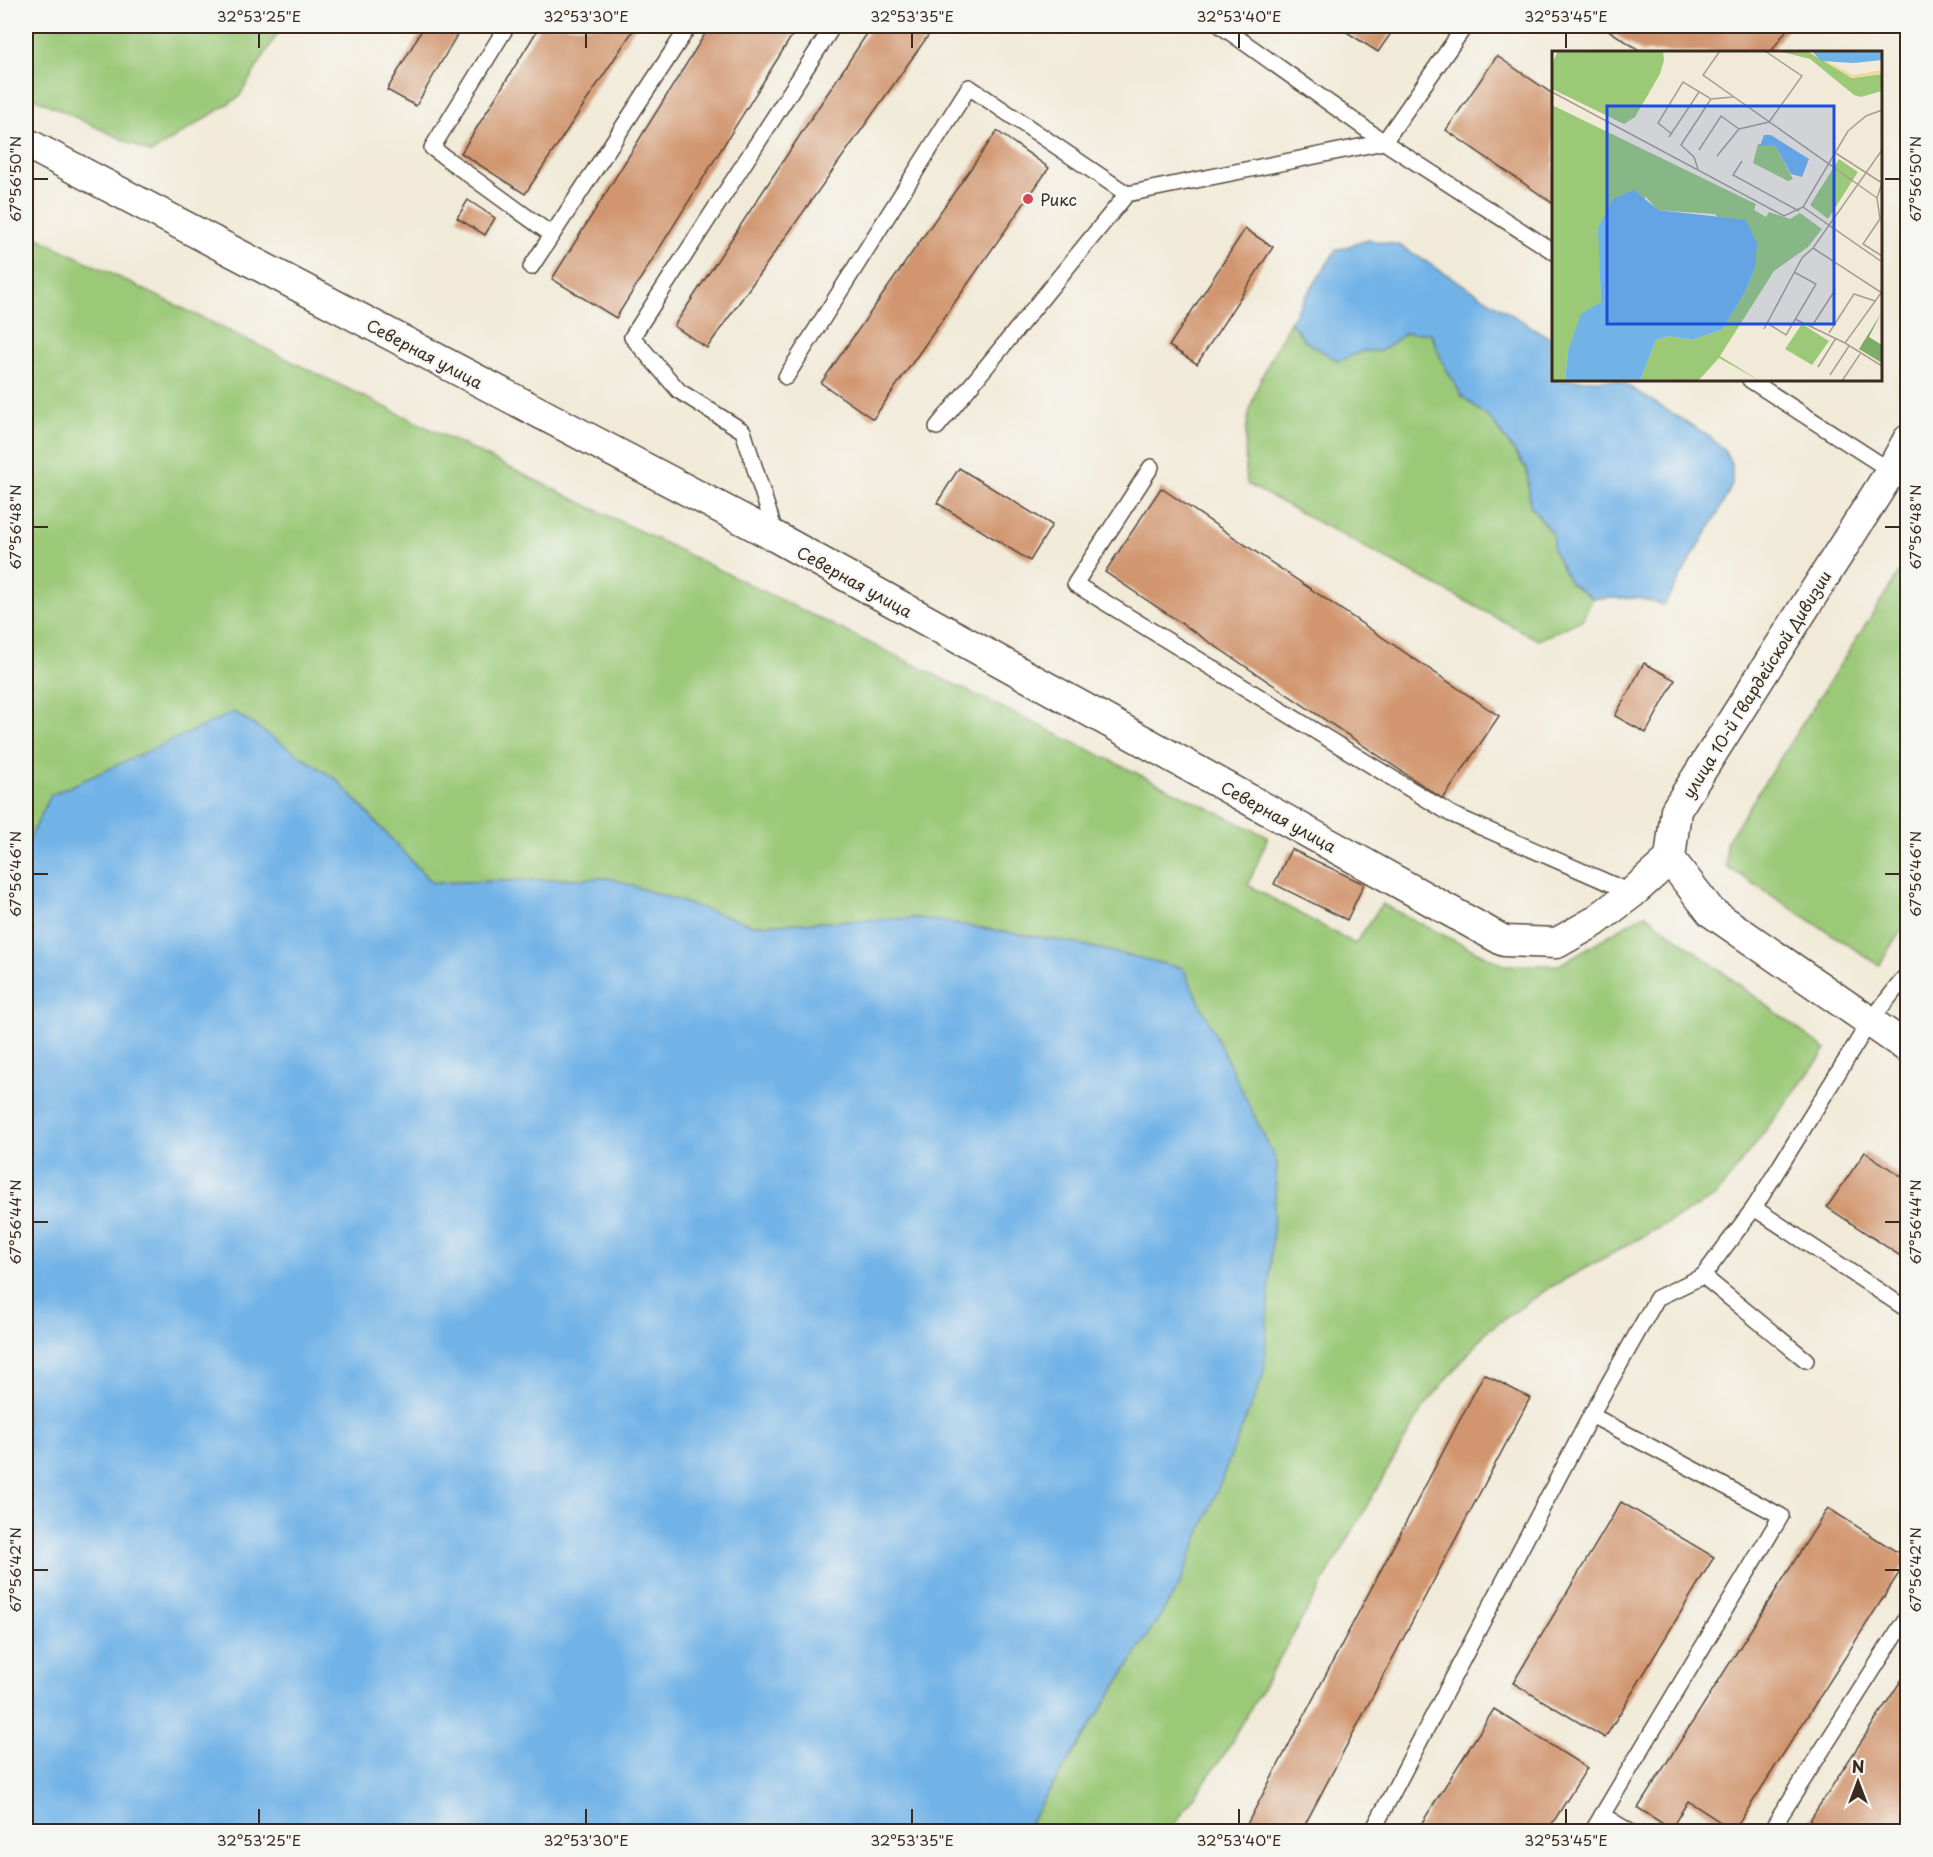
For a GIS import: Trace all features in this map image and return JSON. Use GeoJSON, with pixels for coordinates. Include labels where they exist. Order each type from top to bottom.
{"type":"FeatureCollection","features":[{"type":"Feature","properties":{"kind":"street","name":"Северная улица"},"geometry":{"type":"LineString","coordinates":[[26,143],[776,537],[1504,941],[1557,943],[1594,922],[1632,893],[1670,859]]}},
{"type":"Feature","properties":{"kind":"street","name":"улица 10-й Гвардейской Дивизии"},"geometry":{"type":"LineString","coordinates":[[1670,859],[1676,810],[1899,479],[1908,440]]}},
{"type":"Feature","properties":{"kind":"street"},"geometry":{"type":"LineString","coordinates":[[1670,859],[1711,912],[1908,1048]]}},
{"type":"Feature","properties":{"kind":"lane"},"geometry":{"type":"LineString","coordinates":[[507,26],[432,148],[552,236]]}},
{"type":"Feature","properties":{"kind":"lane"},"geometry":{"type":"LineString","coordinates":[[531,267],[690,26]]}},
{"type":"Feature","properties":{"kind":"lane"},"geometry":{"type":"LineString","coordinates":[[776,537],[743,431],[678,391],[632,337],[833,26]]}},
{"type":"Feature","properties":{"kind":"lane"},"geometry":{"type":"LineString","coordinates":[[1221,26],[1384,142],[1552,251]]}},
{"type":"Feature","properties":{"kind":"lane"},"geometry":{"type":"LineString","coordinates":[[938,427],[1127,194],[1384,142],[1465,26]]}},
{"type":"Feature","properties":{"kind":"lane"},"geometry":{"type":"LineString","coordinates":[[786,377],[969,87],[1127,194]]}},
{"type":"Feature","properties":{"kind":"lane"},"geometry":{"type":"LineString","coordinates":[[1752,381],[1899,479]]}},
{"type":"Feature","properties":{"kind":"lane"},"geometry":{"type":"LineString","coordinates":[[1151,467],[1075,584],[1451,814],[1632,893]]}},
{"type":"Feature","properties":{"kind":"lane"},"geometry":{"type":"LineString","coordinates":[[1372,1832],[1591,1415],[1657,1298],[1703,1276],[1754,1208],[1869,1023],[1908,973]]}},
{"type":"Feature","properties":{"kind":"lane"},"geometry":{"type":"LineString","coordinates":[[1754,1208],[1908,1310]]}},
{"type":"Feature","properties":{"kind":"lane"},"geometry":{"type":"LineString","coordinates":[[1703,1276],[1806,1360]]}},
{"type":"Feature","properties":{"kind":"lane"},"geometry":{"type":"LineString","coordinates":[[1591,1415],[1781,1516],[1592,1832]]}},
{"type":"Feature","properties":{"kind":"lane"},"geometry":{"type":"LineString","coordinates":[[1770,1832],[1908,1615]]}},
{"type":"Feature","properties":{"kind":"lane"},"geometry":{"type":"LineString","coordinates":[[1602,1815],[1630,1832]]}},
{"type":"Feature","properties":{"kind":"green space"},"geometry":{"type":"Polygon","coordinates":[[[26,26],[282,26],[239,97],[151,153],[26,94],[26,26]]]}},
{"type":"Feature","properties":{"kind":"green space"},"geometry":{"type":"Polygon","coordinates":[[[26,232],[1268,837],[1248,885],[1355,944],[1382,904],[1503,965],[1559,965],[1645,914],[1826,1050],[1715,1197],[1549,1288],[1487,1331],[1423,1408],[1227,1750],[1170,1831],[1024,1831],[1179,1586],[1183,968],[1069,942],[918,918],[753,925],[609,878],[432,883],[336,779],[26,845],[26,232]]]}},
{"type":"Feature","properties":{"kind":"green space"},"geometry":{"type":"Polygon","coordinates":[[[1290,321],[1305,341],[1338,361],[1363,351],[1381,351],[1406,333],[1431,333],[1442,361],[1462,396],[1492,421],[1527,470],[1530,505],[1553,535],[1553,550],[1570,583],[1593,598],[1582,620],[1538,640],[1247,484],[1245,443],[1251,406],[1290,321]]]}},
{"type":"Feature","properties":{"kind":"green space"},"geometry":{"type":"Polygon","coordinates":[[[1907,560],[1907,921],[1879,965],[1726,866],[1726,843],[1907,560]]]}},
{"type":"Feature","properties":{"kind":"water"},"geometry":{"type":"Polygon","coordinates":[[[1368,240],[1399,245],[1552,339],[1552,381],[1620,381],[1706,434],[1724,449],[1732,467],[1732,485],[1664,605],[1638,598],[1593,598],[1570,583],[1553,550],[1553,535],[1530,505],[1527,469],[1492,421],[1462,396],[1442,361],[1431,333],[1406,333],[1381,351],[1363,351],[1338,361],[1305,341],[1290,321],[1336,250],[1368,240]]]}},
{"type":"Feature","properties":{"kind":"water"},"geometry":{"type":"Polygon","coordinates":[[[234,712],[336,779],[432,883],[609,878],[753,925],[918,918],[1069,942],[1183,968],[1277,1163],[1264,1373],[1179,1586],[1024,1831],[26,1831],[26,845],[51,795],[234,712]]]}},
{"type":"Feature","properties":{"kind":"building"},"geometry":{"type":"Polygon","coordinates":[[[424,26],[462,26],[416,106],[387,90],[424,26]]]}},
{"type":"Feature","properties":{"kind":"building"},"geometry":{"type":"Polygon","coordinates":[[[540,26],[636,26],[525,194],[461,153],[540,26]]]}},
{"type":"Feature","properties":{"kind":"building"},"geometry":{"type":"Polygon","coordinates":[[[710,26],[798,26],[616,318],[552,279],[710,26]]]}},
{"type":"Feature","properties":{"kind":"building"},"geometry":{"type":"Polygon","coordinates":[[[872,26],[935,26],[707,348],[674,326],[872,26]]]}},
{"type":"Feature","properties":{"kind":"building"},"geometry":{"type":"Polygon","coordinates":[[[1349,26],[1396,26],[1378,52],[1345,31],[1349,26]]]}},
{"type":"Feature","properties":{"kind":"building"},"geometry":{"type":"Polygon","coordinates":[[[1602,26],[1789,26],[1772,51],[1640,51],[1602,26]]]}},
{"type":"Feature","properties":{"kind":"building"},"geometry":{"type":"Polygon","coordinates":[[[1497,56],[1552,94],[1552,203],[1446,130],[1497,56]]]}},
{"type":"Feature","properties":{"kind":"building"},"geometry":{"type":"Polygon","coordinates":[[[997,131],[1049,168],[873,419],[821,383],[997,131]]]}},
{"type":"Feature","properties":{"kind":"building"},"geometry":{"type":"Polygon","coordinates":[[[468,200],[495,218],[485,235],[457,218],[468,200]]]}},
{"type":"Feature","properties":{"kind":"building"},"geometry":{"type":"Polygon","coordinates":[[[1245,229],[1273,247],[1197,364],[1169,346],[1245,229]]]}},
{"type":"Feature","properties":{"kind":"building"},"geometry":{"type":"Polygon","coordinates":[[[959,468],[1052,525],[1030,561],[937,503],[959,468]]]}},
{"type":"Feature","properties":{"kind":"building"},"geometry":{"type":"Polygon","coordinates":[[[1161,488],[1499,716],[1443,799],[1105,572],[1161,488]]]}},
{"type":"Feature","properties":{"kind":"building"},"geometry":{"type":"Polygon","coordinates":[[[1644,663],[1675,680],[1646,733],[1615,716],[1644,663]]]}},
{"type":"Feature","properties":{"kind":"building"},"geometry":{"type":"Polygon","coordinates":[[[1291,849],[1364,884],[1347,920],[1274,884],[1291,849]]]}},
{"type":"Feature","properties":{"kind":"building"},"geometry":{"type":"Polygon","coordinates":[[[1865,1152],[1908,1181],[1908,1261],[1827,1207],[1865,1152]]]}},
{"type":"Feature","properties":{"kind":"building"},"geometry":{"type":"Polygon","coordinates":[[[1484,1374],[1530,1398],[1301,1832],[1243,1832],[1484,1374]]]}},
{"type":"Feature","properties":{"kind":"building"},"geometry":{"type":"Polygon","coordinates":[[[1621,1502],[1714,1557],[1605,1738],[1513,1683],[1621,1502]]]}},
{"type":"Feature","properties":{"kind":"building"},"geometry":{"type":"Polygon","coordinates":[[[1828,1508],[1908,1559],[1734,1831],[1688,1801],[1671,1829],[1638,1808],[1828,1508]]]}},
{"type":"Feature","properties":{"kind":"building"},"geometry":{"type":"Polygon","coordinates":[[[1908,1670],[1908,1832],[1802,1832],[1908,1670]]]}},
{"type":"Feature","properties":{"kind":"building"},"geometry":{"type":"Polygon","coordinates":[[[1494,1709],[1587,1768],[1547,1832],[1416,1832],[1494,1709]]]}},
{"type":"Feature","properties":{"kind":"place","name":"Рикс"},"geometry":{"type":"Point","coordinates":[1028,199]}}]}
